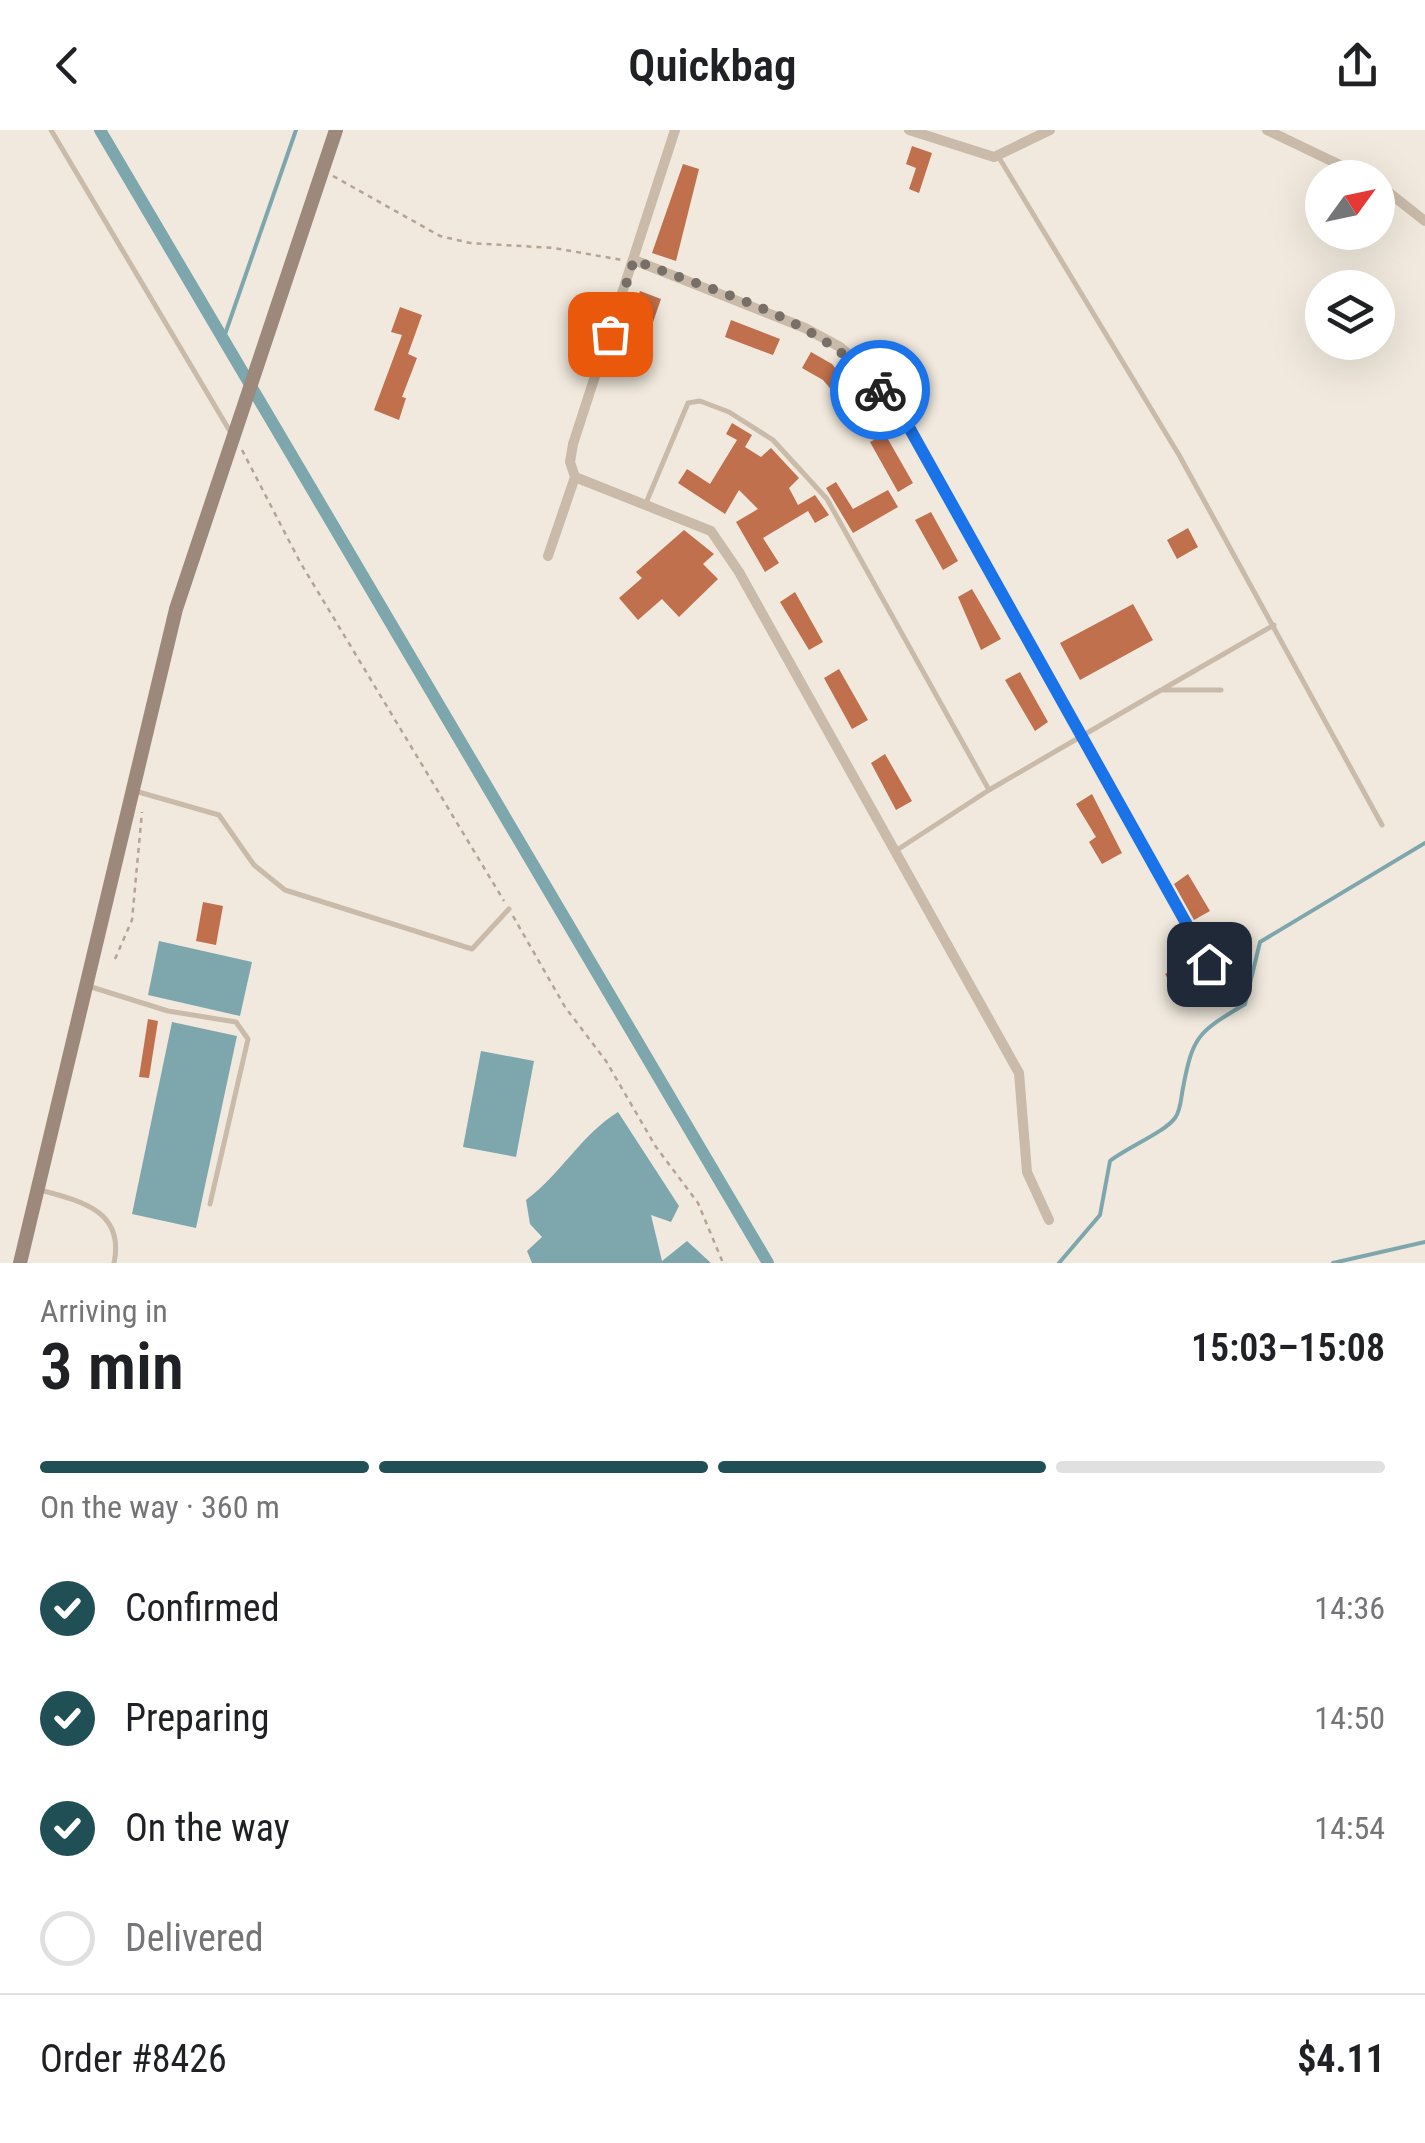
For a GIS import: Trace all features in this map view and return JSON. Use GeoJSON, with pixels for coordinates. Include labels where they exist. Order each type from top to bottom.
{"type":"FeatureCollection","features":[{"type":"Feature","properties":{"kind":"main road"},"geometry":{"type":"LineString","coordinates":[[20,1263],[176,609],[336,130]]}},
{"type":"Feature","properties":{"kind":"street"},"geometry":{"type":"LineString","coordinates":[[548,556],[575,477],[570,462],[573,444],[675,130]]}},
{"type":"Feature","properties":{"kind":"street"},"geometry":{"type":"LineString","coordinates":[[909,130],[956,147],[998,156],[1050,130]]}},
{"type":"Feature","properties":{"kind":"street"},"geometry":{"type":"LineString","coordinates":[[1268,130],[1330,160]]}},
{"type":"Feature","properties":{"kind":"street"},"geometry":{"type":"LineString","coordinates":[[1395,197],[1425,221]]}},
{"type":"Feature","properties":{"kind":"street"},"geometry":{"type":"LineString","coordinates":[[634,260],[805,328],[858,362],[906,422],[1209,964]]}},
{"type":"Feature","properties":{"kind":"street"},"geometry":{"type":"LineString","coordinates":[[575,477],[712,531],[739,572],[1019,1074],[1027,1172],[1049,1220]]}},
{"type":"Feature","properties":{"kind":"lane"},"geometry":{"type":"LineString","coordinates":[[51,130],[209,403],[233,436]]}},
{"type":"Feature","properties":{"kind":"lane"},"geometry":{"type":"LineString","coordinates":[[998,156],[1170,438],[1382,825]]}},
{"type":"Feature","properties":{"kind":"lane"},"geometry":{"type":"LineString","coordinates":[[646,504],[688,403],[700,401],[729,412],[773,440],[827,499],[989,790]]}},
{"type":"Feature","properties":{"kind":"lane"},"geometry":{"type":"LineString","coordinates":[[893,853],[989,790],[1274,625]]}},
{"type":"Feature","properties":{"kind":"lane"},"geometry":{"type":"LineString","coordinates":[[1160,690],[1221,690]]}},
{"type":"Feature","properties":{"kind":"lane"},"geometry":{"type":"LineString","coordinates":[[130,796],[218,814],[254,864],[275,882],[330,907],[472,949],[509,910]]}},
{"type":"Feature","properties":{"kind":"lane"},"geometry":{"type":"LineString","coordinates":[[86,985],[168,1012],[236,1022],[248,1039],[210,1204]]}},
{"type":"Feature","properties":{"kind":"lane"},"geometry":{"type":"LineString","coordinates":[[38,1189],[90,1205],[104,1216],[116,1232],[114,1263]]}},
{"type":"Feature","properties":{"kind":"path"},"geometry":{"type":"LineString","coordinates":[[323,170],[440,236],[470,244],[554,248],[634,260]]}},
{"type":"Feature","properties":{"kind":"path"},"geometry":{"type":"LineString","coordinates":[[233,436],[300,562],[565,1007],[606,1061],[656,1147],[698,1204],[723,1263]]}},
{"type":"Feature","properties":{"kind":"path"},"geometry":{"type":"LineString","coordinates":[[115,959],[132,920],[133,871],[144,814],[130,796]]}},
{"type":"Feature","properties":{"kind":"water"},"geometry":{"type":"Polygon","coordinates":[[[159,941],[252,962],[240,1016],[148,995],[159,941]]]}},
{"type":"Feature","properties":{"kind":"water"},"geometry":{"type":"Polygon","coordinates":[[[172,1022],[237,1036],[196,1228],[132,1214],[172,1022]]]}},
{"type":"Feature","properties":{"kind":"water"},"geometry":{"type":"Polygon","coordinates":[[[481,1051],[534,1061],[516,1157],[463,1147],[481,1051]]]}},
{"type":"Feature","properties":{"kind":"water"},"geometry":{"type":"Polygon","coordinates":[[[618,1112],[679,1206],[671,1222],[651,1215],[662,1261],[687,1241],[711,1263],[532,1263],[527,1251],[542,1237],[530,1224],[526,1200],[618,1112]]]}},
{"type":"Feature","properties":{"kind":"building"},"geometry":{"type":"Polygon","coordinates":[[[912,146],[932,153],[919,193],[909,189],[916,168],[906,164],[912,146]]]}},
{"type":"Feature","properties":{"kind":"building"},"geometry":{"type":"Polygon","coordinates":[[[683,164],[699,169],[676,261],[652,253],[683,164]]]}},
{"type":"Feature","properties":{"kind":"building"},"geometry":{"type":"Polygon","coordinates":[[[640,291],[661,299],[653,322],[631,313],[640,291]]]}},
{"type":"Feature","properties":{"kind":"building"},"geometry":{"type":"Polygon","coordinates":[[[400,307],[422,315],[408,354],[417,358],[402,397],[406,398],[399,420],[374,410],[402,335],[391,332],[400,307]]]}},
{"type":"Feature","properties":{"kind":"building"},"geometry":{"type":"Polygon","coordinates":[[[731,320],[780,339],[773,355],[725,337],[731,320]]]}},
{"type":"Feature","properties":{"kind":"building"},"geometry":{"type":"Polygon","coordinates":[[[811,352],[832,364],[852,389],[839,399],[823,380],[802,368],[811,352]]]}},
{"type":"Feature","properties":{"kind":"building"},"geometry":{"type":"Polygon","coordinates":[[[732,423],[752,435],[745,447],[761,457],[771,448],[799,478],[789,488],[798,505],[815,495],[829,515],[815,523],[808,511],[763,538],[779,563],[765,572],[736,522],[758,509],[739,490],[725,514],[678,483],[687,469],[710,484],[737,440],[726,434],[732,423]]]}},
{"type":"Feature","properties":{"kind":"building"},"geometry":{"type":"Polygon","coordinates":[[[885,434],[913,483],[898,492],[870,442],[885,434]]]}},
{"type":"Feature","properties":{"kind":"building"},"geometry":{"type":"Polygon","coordinates":[[[836,482],[853,509],[888,490],[898,507],[853,533],[826,488],[836,482]]]}},
{"type":"Feature","properties":{"kind":"building"},"geometry":{"type":"Polygon","coordinates":[[[931,512],[958,561],[943,570],[915,520],[931,512]]]}},
{"type":"Feature","properties":{"kind":"building"},"geometry":{"type":"Polygon","coordinates":[[[1188,528],[1198,547],[1177,559],[1167,540],[1188,528]]]}},
{"type":"Feature","properties":{"kind":"building"},"geometry":{"type":"Polygon","coordinates":[[[684,530],[714,554],[703,564],[718,579],[679,617],[662,599],[638,620],[619,598],[642,578],[636,572],[684,530]]]}},
{"type":"Feature","properties":{"kind":"building"},"geometry":{"type":"Polygon","coordinates":[[[972,589],[1001,639],[981,650],[958,597],[972,589]]]}},
{"type":"Feature","properties":{"kind":"building"},"geometry":{"type":"Polygon","coordinates":[[[795,592],[823,642],[809,650],[780,602],[795,592]]]}},
{"type":"Feature","properties":{"kind":"building"},"geometry":{"type":"Polygon","coordinates":[[[1133,604],[1153,640],[1080,680],[1060,643],[1133,604]]]}},
{"type":"Feature","properties":{"kind":"building"},"geometry":{"type":"Polygon","coordinates":[[[839,669],[868,720],[852,729],[824,678],[839,669]]]}},
{"type":"Feature","properties":{"kind":"building"},"geometry":{"type":"Polygon","coordinates":[[[1020,672],[1048,722],[1035,731],[1005,680],[1020,672]]]}},
{"type":"Feature","properties":{"kind":"building"},"geometry":{"type":"Polygon","coordinates":[[[885,754],[912,801],[896,810],[871,763],[885,754]]]}},
{"type":"Feature","properties":{"kind":"building"},"geometry":{"type":"Polygon","coordinates":[[[1092,794],[1122,853],[1102,864],[1089,842],[1096,837],[1076,804],[1092,794]]]}},
{"type":"Feature","properties":{"kind":"building"},"geometry":{"type":"Polygon","coordinates":[[[1188,874],[1210,911],[1194,920],[1174,884],[1188,874]]]}},
{"type":"Feature","properties":{"kind":"building"},"geometry":{"type":"Polygon","coordinates":[[[203,902],[223,906],[216,945],[196,941],[203,902]]]}},
{"type":"Feature","properties":{"kind":"building"},"geometry":{"type":"Polygon","coordinates":[[[1186,962],[1199,985],[1179,997],[1165,974],[1186,962]]]}},
{"type":"Feature","properties":{"kind":"building"},"geometry":{"type":"Polygon","coordinates":[[[148,1019],[158,1021],[149,1078],[139,1077],[148,1019]]]}},
{"type":"Feature","properties":{"kind":"waterway"},"geometry":{"type":"LineString","coordinates":[[100,130],[768,1263]]}},
{"type":"Feature","properties":{"kind":"waterway"},"geometry":{"type":"LineString","coordinates":[[223,340],[296,130]]}},
{"type":"Feature","properties":{"kind":"waterway"},"geometry":{"type":"LineString","coordinates":[[1059,1263],[1100,1215],[1110,1161],[1175,1118],[1195,1045],[1217,1021],[1245,1004],[1260,942],[1425,843]]}},
{"type":"Feature","properties":{"kind":"waterway"},"geometry":{"type":"LineString","coordinates":[[1333,1263],[1425,1242]]}},
{"type":"Feature","properties":{"kind":"way so far"},"geometry":{"type":"LineString","coordinates":[[610,334],[634,260],[805,328],[840,347],[880,390]]}},
{"type":"Feature","properties":{"kind":"route"},"geometry":{"type":"LineString","coordinates":[[880,390],[906,422],[972,547],[1209,964]]}}]}
